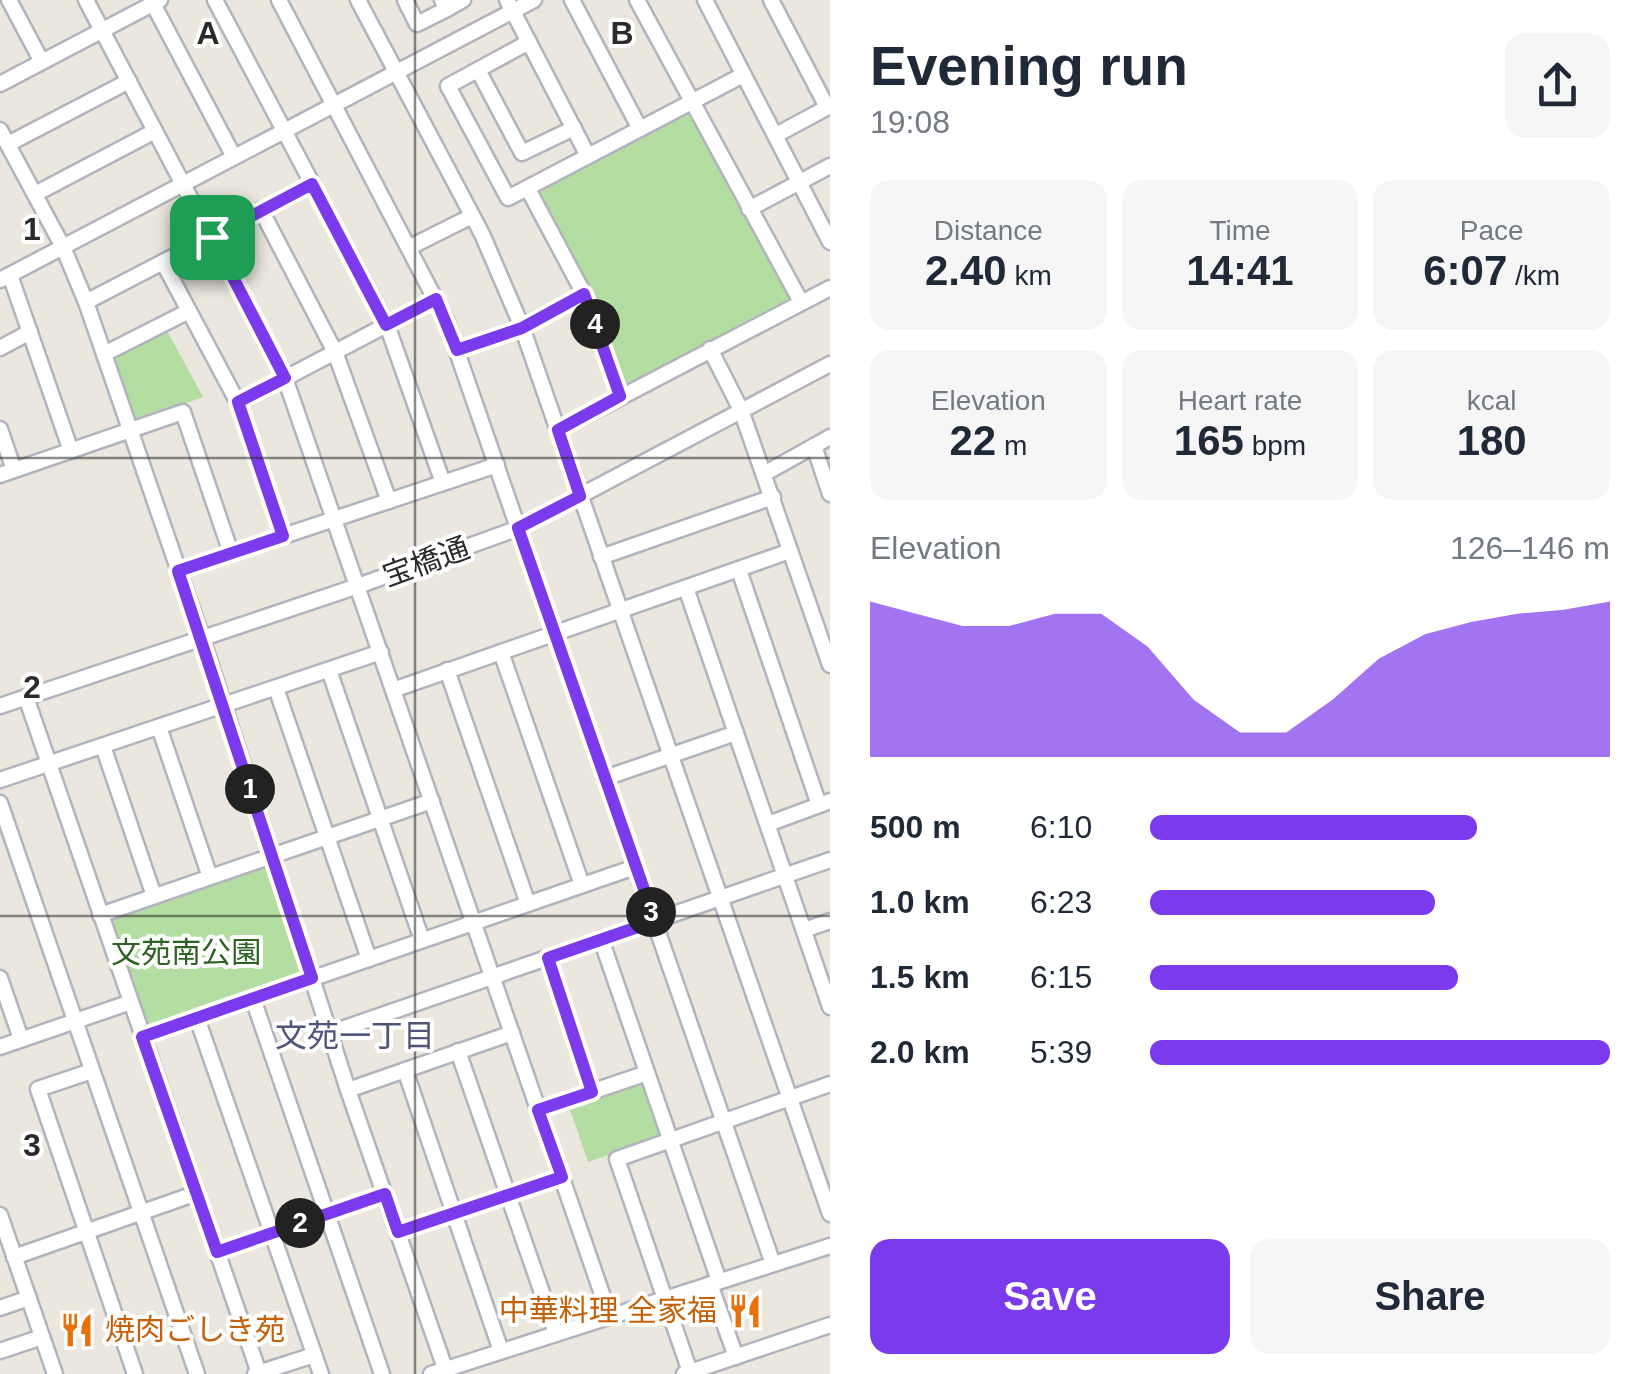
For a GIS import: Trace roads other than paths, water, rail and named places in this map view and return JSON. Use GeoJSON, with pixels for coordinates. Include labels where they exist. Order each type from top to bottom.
{"type":"FeatureCollection","features":[{"type":"Feature","properties":{"kind":"street"},"geometry":{"type":"LineString","coordinates":[[10,0],[42,62]]}},
{"type":"Feature","properties":{"kind":"street"},"geometry":{"type":"LineString","coordinates":[[86,0],[285,378],[610,1316]]}},
{"type":"Feature","properties":{"kind":"street"},"geometry":{"type":"LineString","coordinates":[[215,0],[386,325],[443,483]]}},
{"type":"Feature","properties":{"kind":"street"},"geometry":{"type":"LineString","coordinates":[[279,0],[410,247],[457,350],[773,1264]]}},
{"type":"Feature","properties":{"kind":"street"},"geometry":{"type":"LineString","coordinates":[[358,0],[472,216],[522,328],[830,1214]]}},
{"type":"Feature","properties":{"kind":"street"},"geometry":{"type":"LineString","coordinates":[[405,0],[417,24],[444,4],[463,0]]}},
{"type":"Feature","properties":{"kind":"street"},"geometry":{"type":"LineString","coordinates":[[70,451],[30,332],[5,278],[396,72],[510,6],[534,0]]}},
{"type":"Feature","properties":{"kind":"street"},"geometry":{"type":"LineString","coordinates":[[572,0],[640,129]]}},
{"type":"Feature","properties":{"kind":"street"},"geometry":{"type":"LineString","coordinates":[[637,0],[801,302]]}},
{"type":"Feature","properties":{"kind":"street"},"geometry":{"type":"LineString","coordinates":[[705,0],[830,242]]}},
{"type":"Feature","properties":{"kind":"street"},"geometry":{"type":"LineString","coordinates":[[771,0],[829,107],[776,136]]}},
{"type":"Feature","properties":{"kind":"street"},"geometry":{"type":"LineString","coordinates":[[0,84],[155,1],[234,157]]}},
{"type":"Feature","properties":{"kind":"street"},"geometry":{"type":"LineString","coordinates":[[510,6],[588,156]]}},
{"type":"Feature","properties":{"kind":"street"},"geometry":{"type":"LineString","coordinates":[[529,42],[448,86],[508,198],[744,74]]}},
{"type":"Feature","properties":{"kind":"street"},"geometry":{"type":"LineString","coordinates":[[478,70],[522,153],[574,128]]}},
{"type":"Feature","properties":{"kind":"street"},"geometry":{"type":"LineString","coordinates":[[8,144],[129,81]]}},
{"type":"Feature","properties":{"kind":"street"},"geometry":{"type":"LineString","coordinates":[[0,130],[63,247],[86,302],[202,638],[441,1372],[830,1246]]}},
{"type":"Feature","properties":{"kind":"street"},"geometry":{"type":"LineString","coordinates":[[35,194],[155,131]]}},
{"type":"Feature","properties":{"kind":"street"},"geometry":{"type":"LineString","coordinates":[[749,209],[830,166]]}},
{"type":"Feature","properties":{"kind":"street"},"geometry":{"type":"LineString","coordinates":[[86,302],[312,184]]}},
{"type":"Feature","properties":{"kind":"street"},"geometry":{"type":"LineString","coordinates":[[528,189],[584,294],[620,396]]}},
{"type":"Feature","properties":{"kind":"street"},"geometry":{"type":"LineString","coordinates":[[261,210],[335,352],[389,501]]}},
{"type":"Feature","properties":{"kind":"street"},"geometry":{"type":"LineString","coordinates":[[410,247],[472,216]]}},
{"type":"Feature","properties":{"kind":"street"},"geometry":{"type":"LineString","coordinates":[[163,262],[238,402],[283,536]]}},
{"type":"Feature","properties":{"kind":"street"},"geometry":{"type":"LineString","coordinates":[[558,430],[830,288]]}},
{"type":"Feature","properties":{"kind":"street"},"geometry":{"type":"LineString","coordinates":[[457,350],[522,328],[584,294]]}},
{"type":"Feature","properties":{"kind":"street"},"geometry":{"type":"LineString","coordinates":[[238,402],[436,299]]}},
{"type":"Feature","properties":{"kind":"street"},"geometry":{"type":"LineString","coordinates":[[104,354],[188,311]]}},
{"type":"Feature","properties":{"kind":"street"},"geometry":{"type":"LineString","coordinates":[[0,348],[30,332]]}},
{"type":"Feature","properties":{"kind":"street"},"geometry":{"type":"LineString","coordinates":[[710,349],[741,410],[790,551],[826,637],[830,665]]}},
{"type":"Feature","properties":{"kind":"street","name":"宝橋通"},"geometry":{"type":"LineString","coordinates":[[0,706],[518,528],[830,364]]}},
{"type":"Feature","properties":{"kind":"street"},"geometry":{"type":"LineString","coordinates":[[0,429],[7,473],[183,412],[231,554]]}},
{"type":"Feature","properties":{"kind":"street"},"geometry":{"type":"LineString","coordinates":[[764,474],[830,438]]}},
{"type":"Feature","properties":{"kind":"street"},"geometry":{"type":"LineString","coordinates":[[814,446],[830,494]]}},
{"type":"Feature","properties":{"kind":"street"},"geometry":{"type":"LineString","coordinates":[[178,571],[497,466]]}},
{"type":"Feature","properties":{"kind":"street"},"geometry":{"type":"LineString","coordinates":[[601,557],[772,497]]}},
{"type":"Feature","properties":{"kind":"street"},"geometry":{"type":"LineString","coordinates":[[393,690],[790,551]]}},
{"type":"Feature","properties":{"kind":"street"},"geometry":{"type":"LineString","coordinates":[[739,570],[825,803],[768,824]]}},
{"type":"Feature","properties":{"kind":"street"},"geometry":{"type":"LineString","coordinates":[[686,588],[830,1007]]}},
{"type":"Feature","properties":{"kind":"street"},"geometry":{"type":"LineString","coordinates":[[0,780],[381,652]]}},
{"type":"Feature","properties":{"kind":"street"},"geometry":{"type":"LineString","coordinates":[[501,652],[582,885]]}},
{"type":"Feature","properties":{"kind":"street"},"geometry":{"type":"LineString","coordinates":[[328,670],[422,940]]}},
{"type":"Feature","properties":{"kind":"street"},"geometry":{"type":"LineString","coordinates":[[447,670],[528,904]]}},
{"type":"Feature","properties":{"kind":"street"},"geometry":{"type":"LineString","coordinates":[[276,688],[370,958]]}},
{"type":"Feature","properties":{"kind":"street"},"geometry":{"type":"LineString","coordinates":[[26,697],[257,1373],[314,1355]]}},
{"type":"Feature","properties":{"kind":"street"},"geometry":{"type":"LineString","coordinates":[[160,727],[210,878]]}},
{"type":"Feature","properties":{"kind":"street"},"geometry":{"type":"LineString","coordinates":[[605,778],[736,732]]}},
{"type":"Feature","properties":{"kind":"street"},"geometry":{"type":"LineString","coordinates":[[103,746],[154,896]]}},
{"type":"Feature","properties":{"kind":"street"},"geometry":{"type":"LineString","coordinates":[[100,915],[432,802]]}},
{"type":"Feature","properties":{"kind":"street"},"geometry":{"type":"LineString","coordinates":[[0,803],[198,1374]]}},
{"type":"Feature","properties":{"kind":"street"},"geometry":{"type":"LineString","coordinates":[[330,1033],[830,860]]}},
{"type":"Feature","properties":{"kind":"street"},"geometry":{"type":"LineString","coordinates":[[142,1037],[636,867]]}},
{"type":"Feature","properties":{"kind":"street"},"geometry":{"type":"LineString","coordinates":[[804,930],[830,921]]}},
{"type":"Feature","properties":{"kind":"street"},"geometry":{"type":"LineString","coordinates":[[601,939],[670,1140],[736,1358]]}},
{"type":"Feature","properties":{"kind":"street"},"geometry":{"type":"LineString","coordinates":[[548,958],[592,1092]]}},
{"type":"Feature","properties":{"kind":"street"},"geometry":{"type":"LineString","coordinates":[[0,978],[22,1039]]}},
{"type":"Feature","properties":{"kind":"street"},"geometry":{"type":"LineString","coordinates":[[253,998],[382,1374]]}},
{"type":"Feature","properties":{"kind":"street"},"geometry":{"type":"LineString","coordinates":[[0,1047],[131,1002]]}},
{"type":"Feature","properties":{"kind":"street"},"geometry":{"type":"LineString","coordinates":[[197,1018],[321,1374]]}},
{"type":"Feature","properties":{"kind":"street"},"geometry":{"type":"LineString","coordinates":[[348,1090],[512,1032]]}},
{"type":"Feature","properties":{"kind":"street"},"geometry":{"type":"LineString","coordinates":[[458,1051],[556,1334]]}},
{"type":"Feature","properties":{"kind":"street"},"geometry":{"type":"LineString","coordinates":[[405,1070],[501,1351]]}},
{"type":"Feature","properties":{"kind":"street"},"geometry":{"type":"LineString","coordinates":[[92,1071],[38,1089],[136,1374]]}},
{"type":"Feature","properties":{"kind":"street"},"geometry":{"type":"LineString","coordinates":[[538,1110],[647,1072]]}},
{"type":"Feature","properties":{"kind":"street"},"geometry":{"type":"LineString","coordinates":[[830,1084],[617,1159],[686,1373],[830,1325]]}},
{"type":"Feature","properties":{"kind":"street"},"geometry":{"type":"LineString","coordinates":[[398,1232],[562,1177]]}},
{"type":"Feature","properties":{"kind":"street"},"geometry":{"type":"LineString","coordinates":[[14,1257],[197,1193]]}},
{"type":"Feature","properties":{"kind":"street"},"geometry":{"type":"LineString","coordinates":[[217,1252],[385,1194]]}},
{"type":"Feature","properties":{"kind":"street"},"geometry":{"type":"LineString","coordinates":[[0,1214],[55,1374]]}},
{"type":"Feature","properties":{"kind":"street"},"geometry":{"type":"LineString","coordinates":[[0,1308],[29,1298]]}},
{"type":"Feature","properties":{"kind":"street"},"geometry":{"type":"LineString","coordinates":[[0,1351],[42,1337]]}},
{"type":"Feature","properties":{"kind":"place","name":"中華料理 全家福"},"geometry":{"type":"Point","coordinates":[745,1311]}},
{"type":"Feature","properties":{"kind":"place","name":"焼肉ごしき苑"},"geometry":{"type":"Point","coordinates":[77,1330]}},
{"type":"Feature","properties":{"kind":"district","name":"文苑一丁目"},"geometry":{"type":"Point","coordinates":[355,1036]}},
{"type":"Feature","properties":{"kind":"park label","name":"文苑南公園"},"geometry":{"type":"Point","coordinates":[186,953]}}]}
